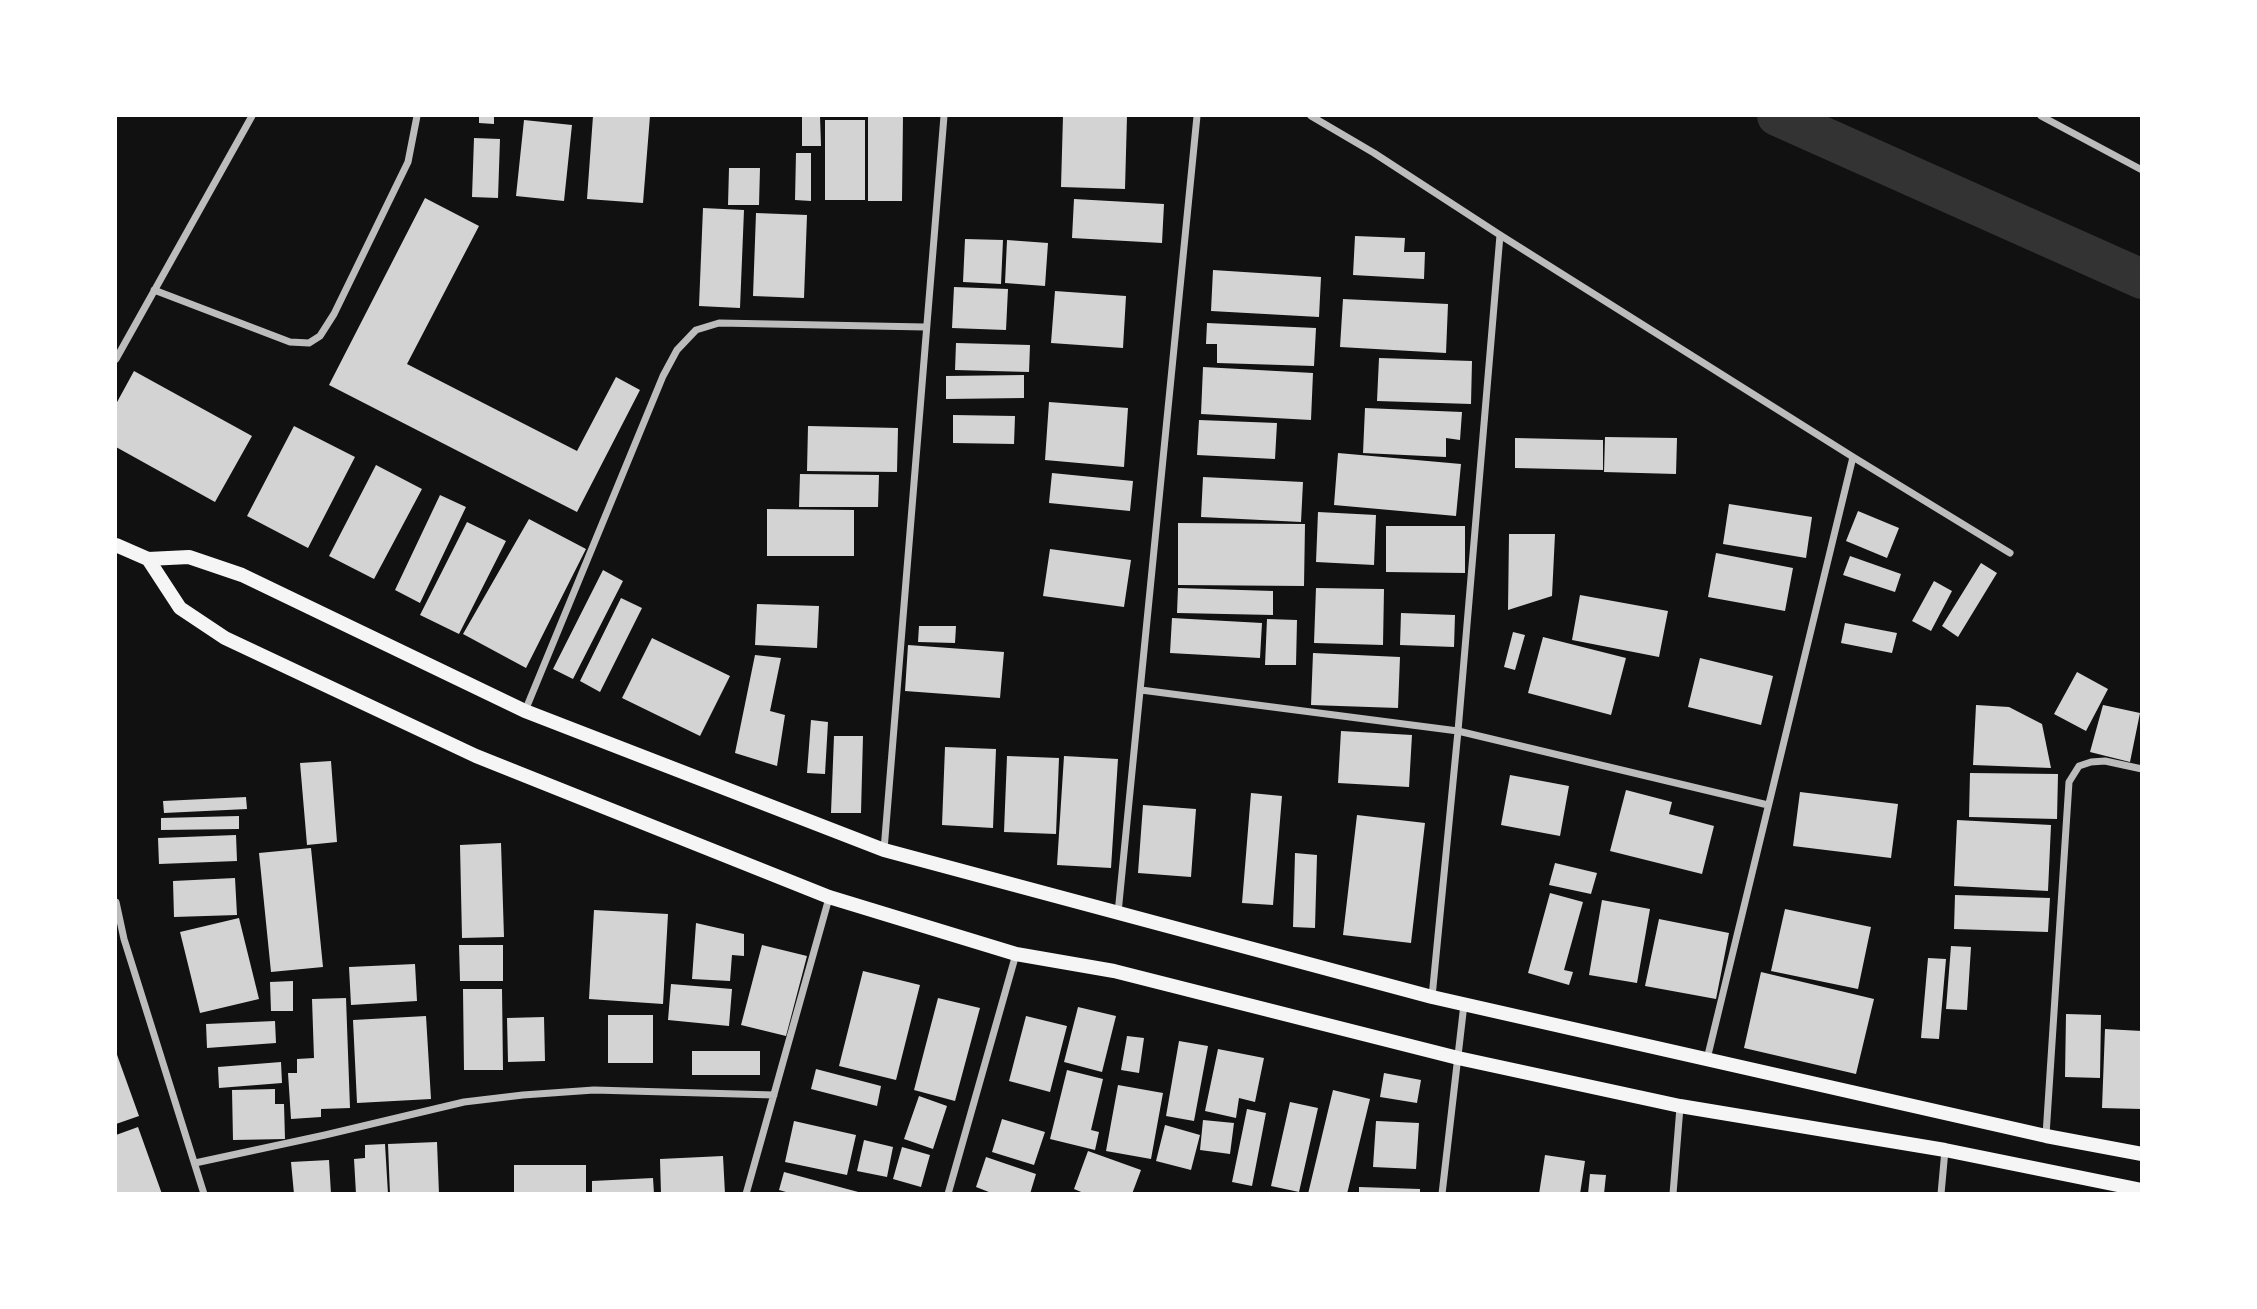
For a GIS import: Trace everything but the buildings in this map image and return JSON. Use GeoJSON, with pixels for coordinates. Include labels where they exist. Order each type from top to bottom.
{"type":"FeatureCollection","features":[{"type":"Feature","properties":{"kind":"main road"},"geometry":{"type":"LineString","coordinates":[[116,545],[148,559],[189,557],[242,575],[525,711],[884,850],[1432,997],[2046,1136],[2141,1154]]}},
{"type":"Feature","properties":{"kind":"main road"},"geometry":{"type":"LineString","coordinates":[[148,559],[180,608],[225,638],[475,756],[829,897],[1016,954],[1114,971],[1458,1058],[1680,1106],[1945,1150],[2141,1190]]}},
{"type":"Feature","properties":{"kind":"street"},"geometry":{"type":"LineString","coordinates":[[116,359],[252,116]]}},
{"type":"Feature","properties":{"kind":"street"},"geometry":{"type":"LineString","coordinates":[[154,290],[290,342],[309,342],[320,336],[334,314],[408,162],[417,116]]}},
{"type":"Feature","properties":{"kind":"street"},"geometry":{"type":"LineString","coordinates":[[884,850],[944,116]]}},
{"type":"Feature","properties":{"kind":"street"},"geometry":{"type":"LineString","coordinates":[[1118,914],[1197,116]]}},
{"type":"Feature","properties":{"kind":"street"},"geometry":{"type":"LineString","coordinates":[[1311,116],[2010,553]]}},
{"type":"Feature","properties":{"kind":"street"},"geometry":{"type":"LineString","coordinates":[[2040,116],[2141,170]]}},
{"type":"Feature","properties":{"kind":"street"},"geometry":{"type":"LineString","coordinates":[[1432,997],[1458,730],[1500,235]]}},
{"type":"Feature","properties":{"kind":"street"},"geometry":{"type":"LineString","coordinates":[[525,711],[663,376],[677,350],[696,330],[719,323],[925,327]]}},
{"type":"Feature","properties":{"kind":"street"},"geometry":{"type":"LineString","coordinates":[[1707,1060],[1853,457]]}},
{"type":"Feature","properties":{"kind":"street"},"geometry":{"type":"LineString","coordinates":[[1140,690],[1458,730],[1768,805]]}},
{"type":"Feature","properties":{"kind":"street"},"geometry":{"type":"LineString","coordinates":[[2046,1136],[2069,782],[2079,766],[2091,762],[2105,761],[2141,769]]}},
{"type":"Feature","properties":{"kind":"street"},"geometry":{"type":"LineString","coordinates":[[746,1194],[829,897]]}},
{"type":"Feature","properties":{"kind":"street"},"geometry":{"type":"LineString","coordinates":[[116,902],[124,939],[204,1194]]}},
{"type":"Feature","properties":{"kind":"street"},"geometry":{"type":"LineString","coordinates":[[948,1194],[1016,954]]}},
{"type":"Feature","properties":{"kind":"street"},"geometry":{"type":"LineString","coordinates":[[1442,1194],[1464,1004]]}},
{"type":"Feature","properties":{"kind":"street"},"geometry":{"type":"LineString","coordinates":[[195,1163],[464,1102],[523,1095],[594,1090],[774,1095]]}},
{"type":"Feature","properties":{"kind":"street"},"geometry":{"type":"LineString","coordinates":[[1673,1194],[1680,1106]]}},
{"type":"Feature","properties":{"kind":"street"},"geometry":{"type":"LineString","coordinates":[[1941,1194],[1945,1150]]}},
{"type":"Feature","properties":{"kind":"waterway"},"geometry":{"type":"LineString","coordinates":[[1777,116],[2142,279]]}}]}
